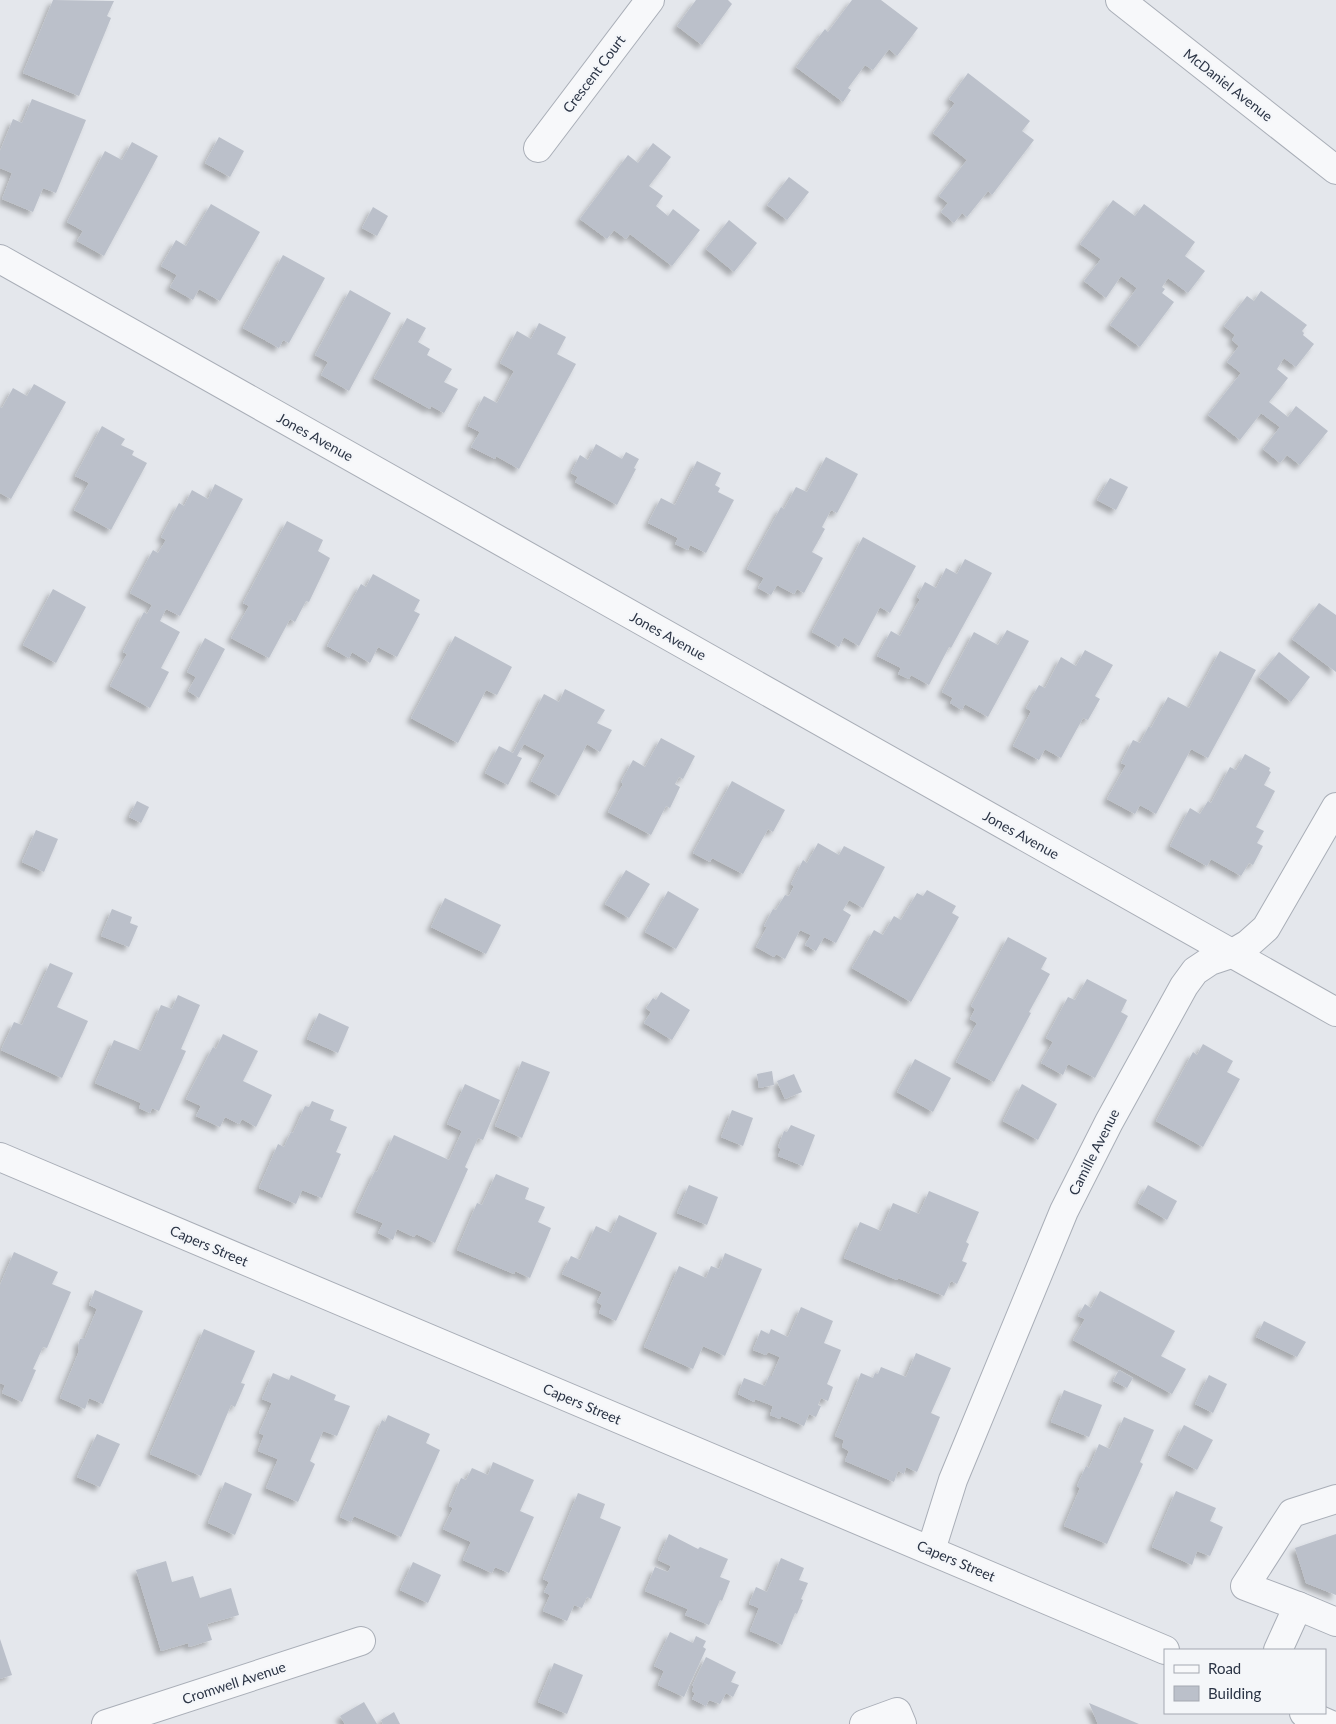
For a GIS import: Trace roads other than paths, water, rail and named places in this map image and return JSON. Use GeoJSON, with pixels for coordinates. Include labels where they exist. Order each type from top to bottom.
{"type":"FeatureCollection","features":[{"type":"Feature","properties":{"kind":"street","name":"Crescent Court"},"geometry":{"type":"LineString","coordinates":[[538,148],[650,0]]}},
{"type":"Feature","properties":{"kind":"street","name":"McDaniel Avenue"},"geometry":{"type":"LineString","coordinates":[[1120,0],[1336,170]]}},
{"type":"Feature","properties":{"kind":"street","name":"Jones Avenue"},"geometry":{"type":"LineString","coordinates":[[0,259],[1336,1012]]}},
{"type":"Feature","properties":{"kind":"street","name":"Camille Avenue"},"geometry":{"type":"LineString","coordinates":[[931,1550],[953,1480],[1064,1211],[1109,1122],[1184,986],[1196,971],[1210,961],[1231,954],[1248,944],[1266,928],[1336,807]]}},
{"type":"Feature","properties":{"kind":"street","name":"Capers Street"},"geometry":{"type":"LineString","coordinates":[[0,1157],[1164,1650]]}},
{"type":"Feature","properties":{"kind":"street"},"geometry":{"type":"LineString","coordinates":[[1336,1499],[1292,1513],[1245,1586],[1336,1622]]}},
{"type":"Feature","properties":{"kind":"street"},"geometry":{"type":"LineString","coordinates":[[1278,1649],[1298,1606]]}},
{"type":"Feature","properties":{"kind":"street","name":"Cromwell Avenue"},"geometry":{"type":"LineString","coordinates":[[106,1724],[361,1641]]}},
{"type":"Feature","properties":{"kind":"street"},"geometry":{"type":"LineString","coordinates":[[864,1724],[898,1712],[902,1724]]}},
{"type":"Feature","properties":{"kind":"street"},"geometry":{"type":"LineString","coordinates":[[1306,1714],[1329,1724]]}}]}
